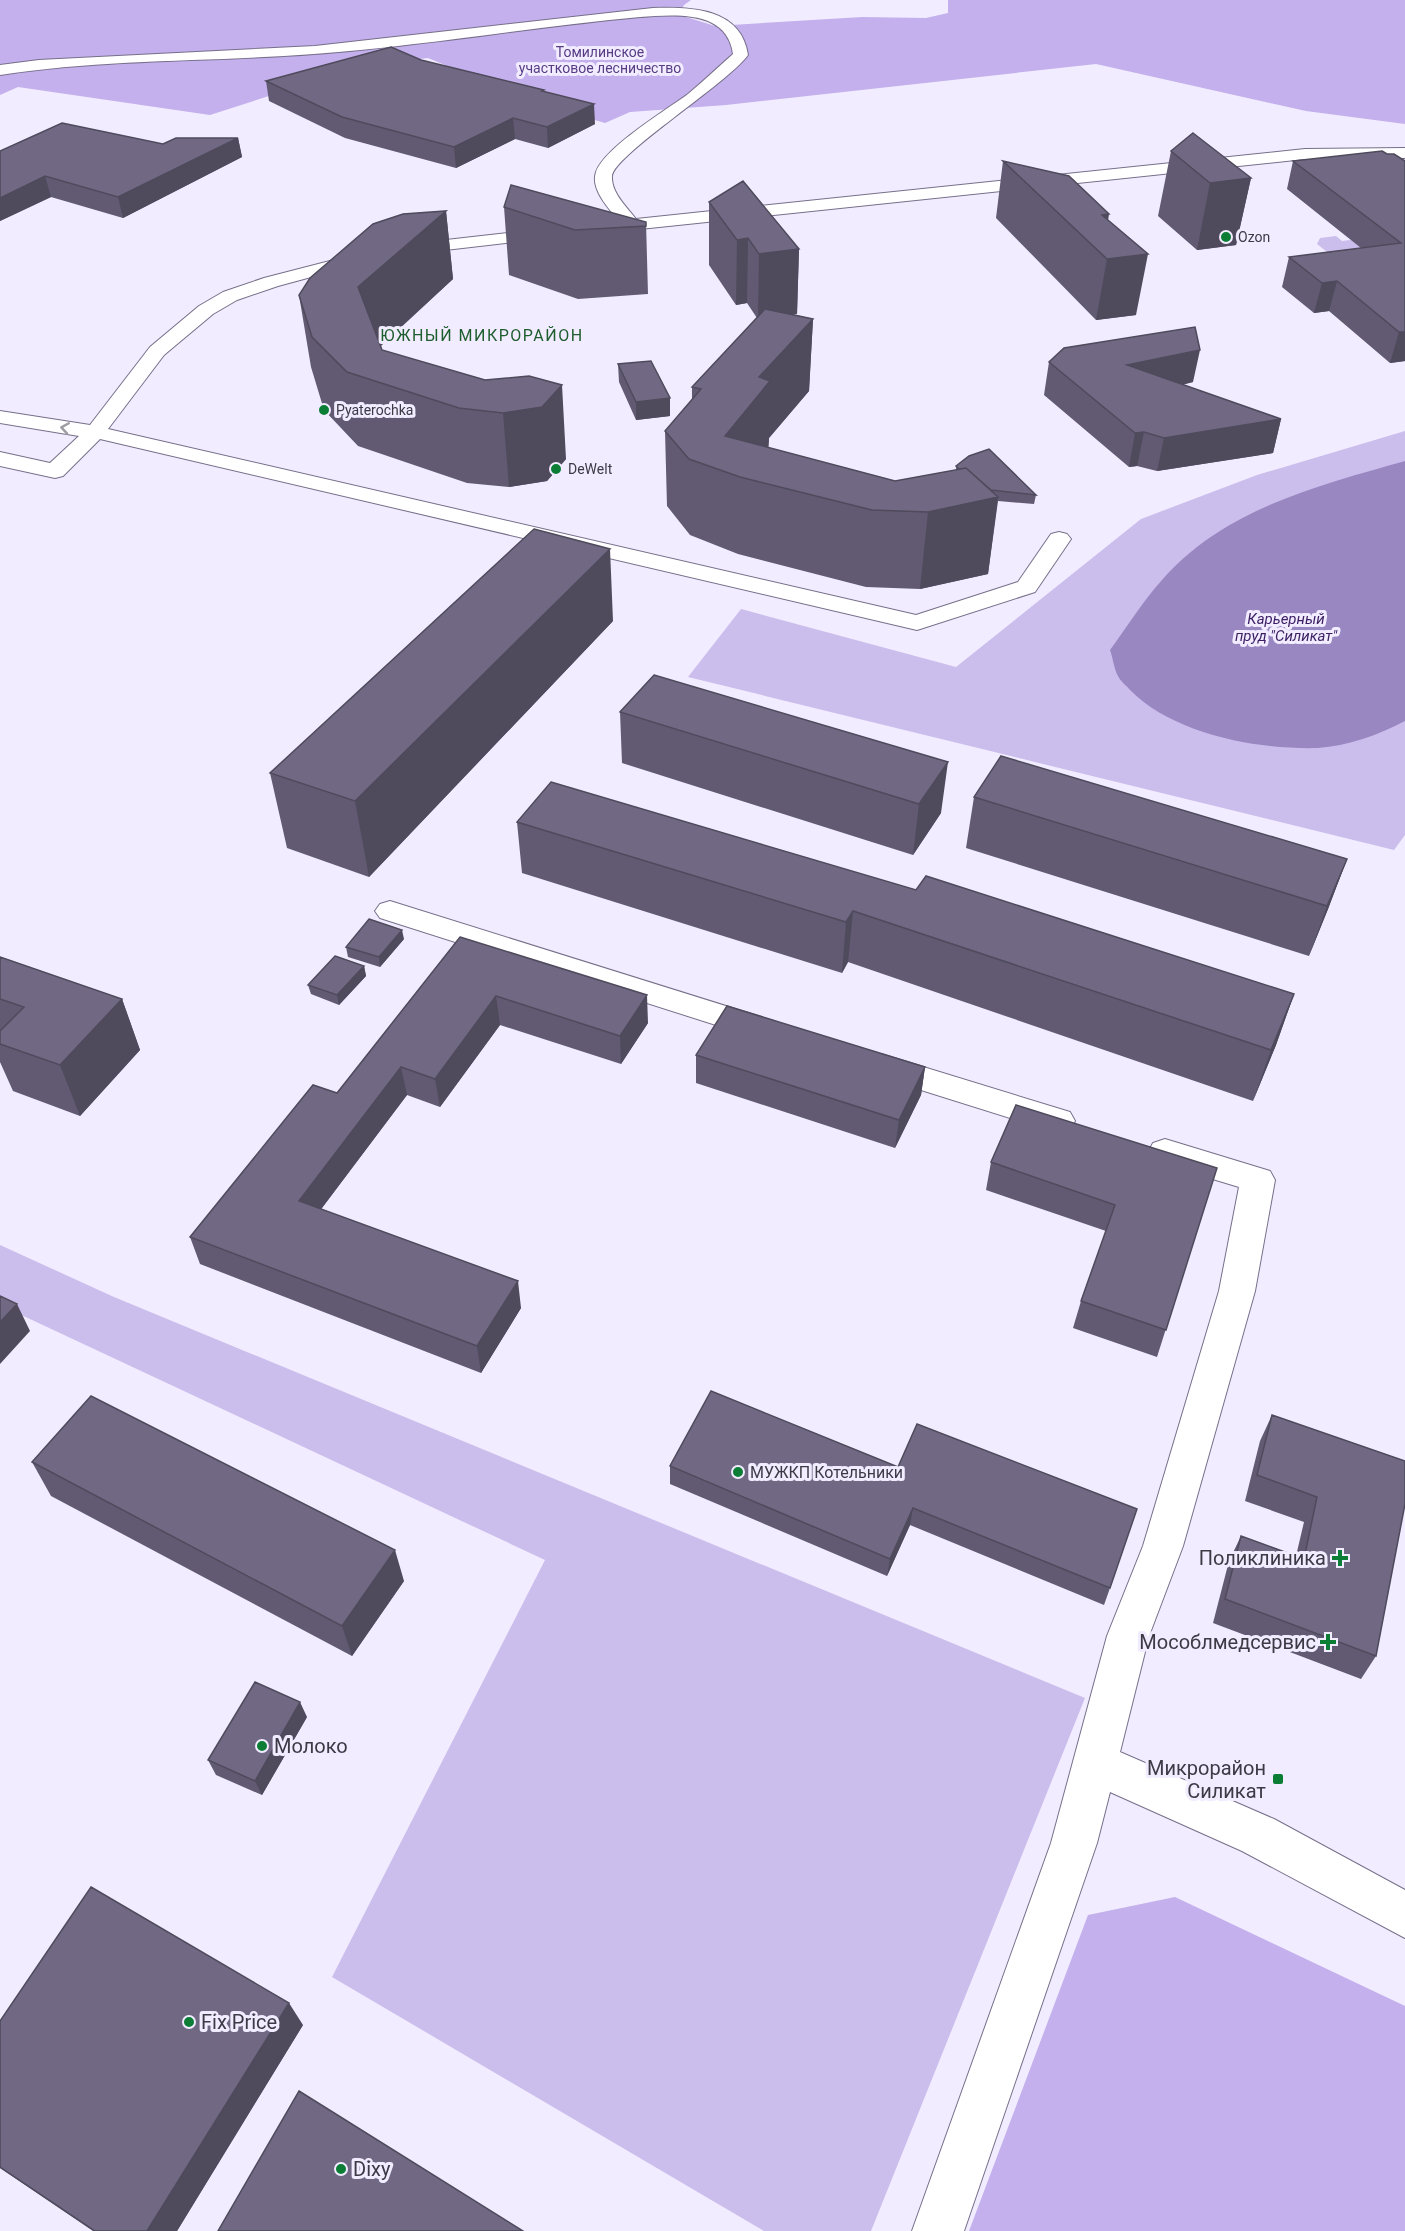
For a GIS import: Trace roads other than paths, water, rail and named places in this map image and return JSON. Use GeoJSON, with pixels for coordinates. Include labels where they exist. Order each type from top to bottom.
{"type":"FeatureCollection","features":[{"type":"Feature","properties":{"kind":"street"},"geometry":{"type":"LineString","coordinates":[[0,70],[39,64],[298,50],[405,41],[538,23],[628,14],[672,12],[705,15],[726,23],[740,40],[741,55],[695,96],[613,160],[604,172],[605,184],[611,198],[632,225]]}},
{"type":"Feature","properties":{"kind":"street"},"geometry":{"type":"LineString","coordinates":[[587,230],[1305,154],[1405,153]]}},
{"type":"Feature","properties":{"kind":"street"},"geometry":{"type":"LineString","coordinates":[[0,459],[55,471],[95,432],[157,351],[206,310],[230,296],[300,274],[384,252],[564,232]]}},
{"type":"Feature","properties":{"kind":"street"},"geometry":{"type":"LineString","coordinates":[[0,417],[95,432],[916,623],[1027,587],[1059,539]]}},
{"type":"Feature","properties":{"kind":"street"},"geometry":{"type":"LineString","coordinates":[[390,911],[795,1039]]}},
{"type":"Feature","properties":{"kind":"street"},"geometry":{"type":"LineString","coordinates":[[851,1056],[1086,1129]]}},
{"type":"Feature","properties":{"kind":"street"},"geometry":{"type":"LineString","coordinates":[[938,2231],[1074,1843],[1128,1636],[1162,1546],[1237,1291],[1258,1180],[1143,1146]]}},
{"type":"Feature","properties":{"kind":"street"},"geometry":{"type":"LineString","coordinates":[[1094,1763],[1258,1835],[1405,1915]]}},
{"type":"Feature","properties":{"kind":"water","name":"Карьерный пруд \"Силикат\""},"geometry":{"type":"Polygon","coordinates":[[[1405,461],[1405,721],[1385,731],[1340,745],[1318,748],[1269,746],[1218,736],[1169,718],[1148,705],[1120,680],[1110,650],[1162,580],[1214,535],[1274,503],[1339,480],[1405,461]]]}},
{"type":"Feature","properties":{"kind":"place","name":"Ozon"},"geometry":{"type":"Point","coordinates":[1226,237]}},
{"type":"Feature","properties":{"kind":"place","name":"Pyaterochka"},"geometry":{"type":"Point","coordinates":[324,410]}},
{"type":"Feature","properties":{"kind":"place","name":"DeWelt"},"geometry":{"type":"Point","coordinates":[556,469]}},
{"type":"Feature","properties":{"kind":"place","name":"МУЖКП Котельники"},"geometry":{"type":"Point","coordinates":[738,1472]}},
{"type":"Feature","properties":{"kind":"place","name":"Поликлиника"},"geometry":{"type":"Point","coordinates":[1340,1558]}},
{"type":"Feature","properties":{"kind":"place","name":"Мособлмедсервис"},"geometry":{"type":"Point","coordinates":[1328,1642]}},
{"type":"Feature","properties":{"kind":"place","name":"Молоко"},"geometry":{"type":"Point","coordinates":[262,1746]}},
{"type":"Feature","properties":{"kind":"place","name":"Микрорайон Силикат"},"geometry":{"type":"Point","coordinates":[1278,1779]}},
{"type":"Feature","properties":{"kind":"place","name":"Fix Price"},"geometry":{"type":"Point","coordinates":[189,2022]}},
{"type":"Feature","properties":{"kind":"place","name":"Dixy"},"geometry":{"type":"Point","coordinates":[341,2169]}},
{"type":"Feature","properties":{"kind":"district","name":"ЮЖНЫЙ МИКРОРАЙОН"},"geometry":{"type":"Point","coordinates":[482,335]}},
{"type":"Feature","properties":{"kind":"park label","name":"Томилинское участковое лесничество"},"geometry":{"type":"Point","coordinates":[600,60]}}]}
